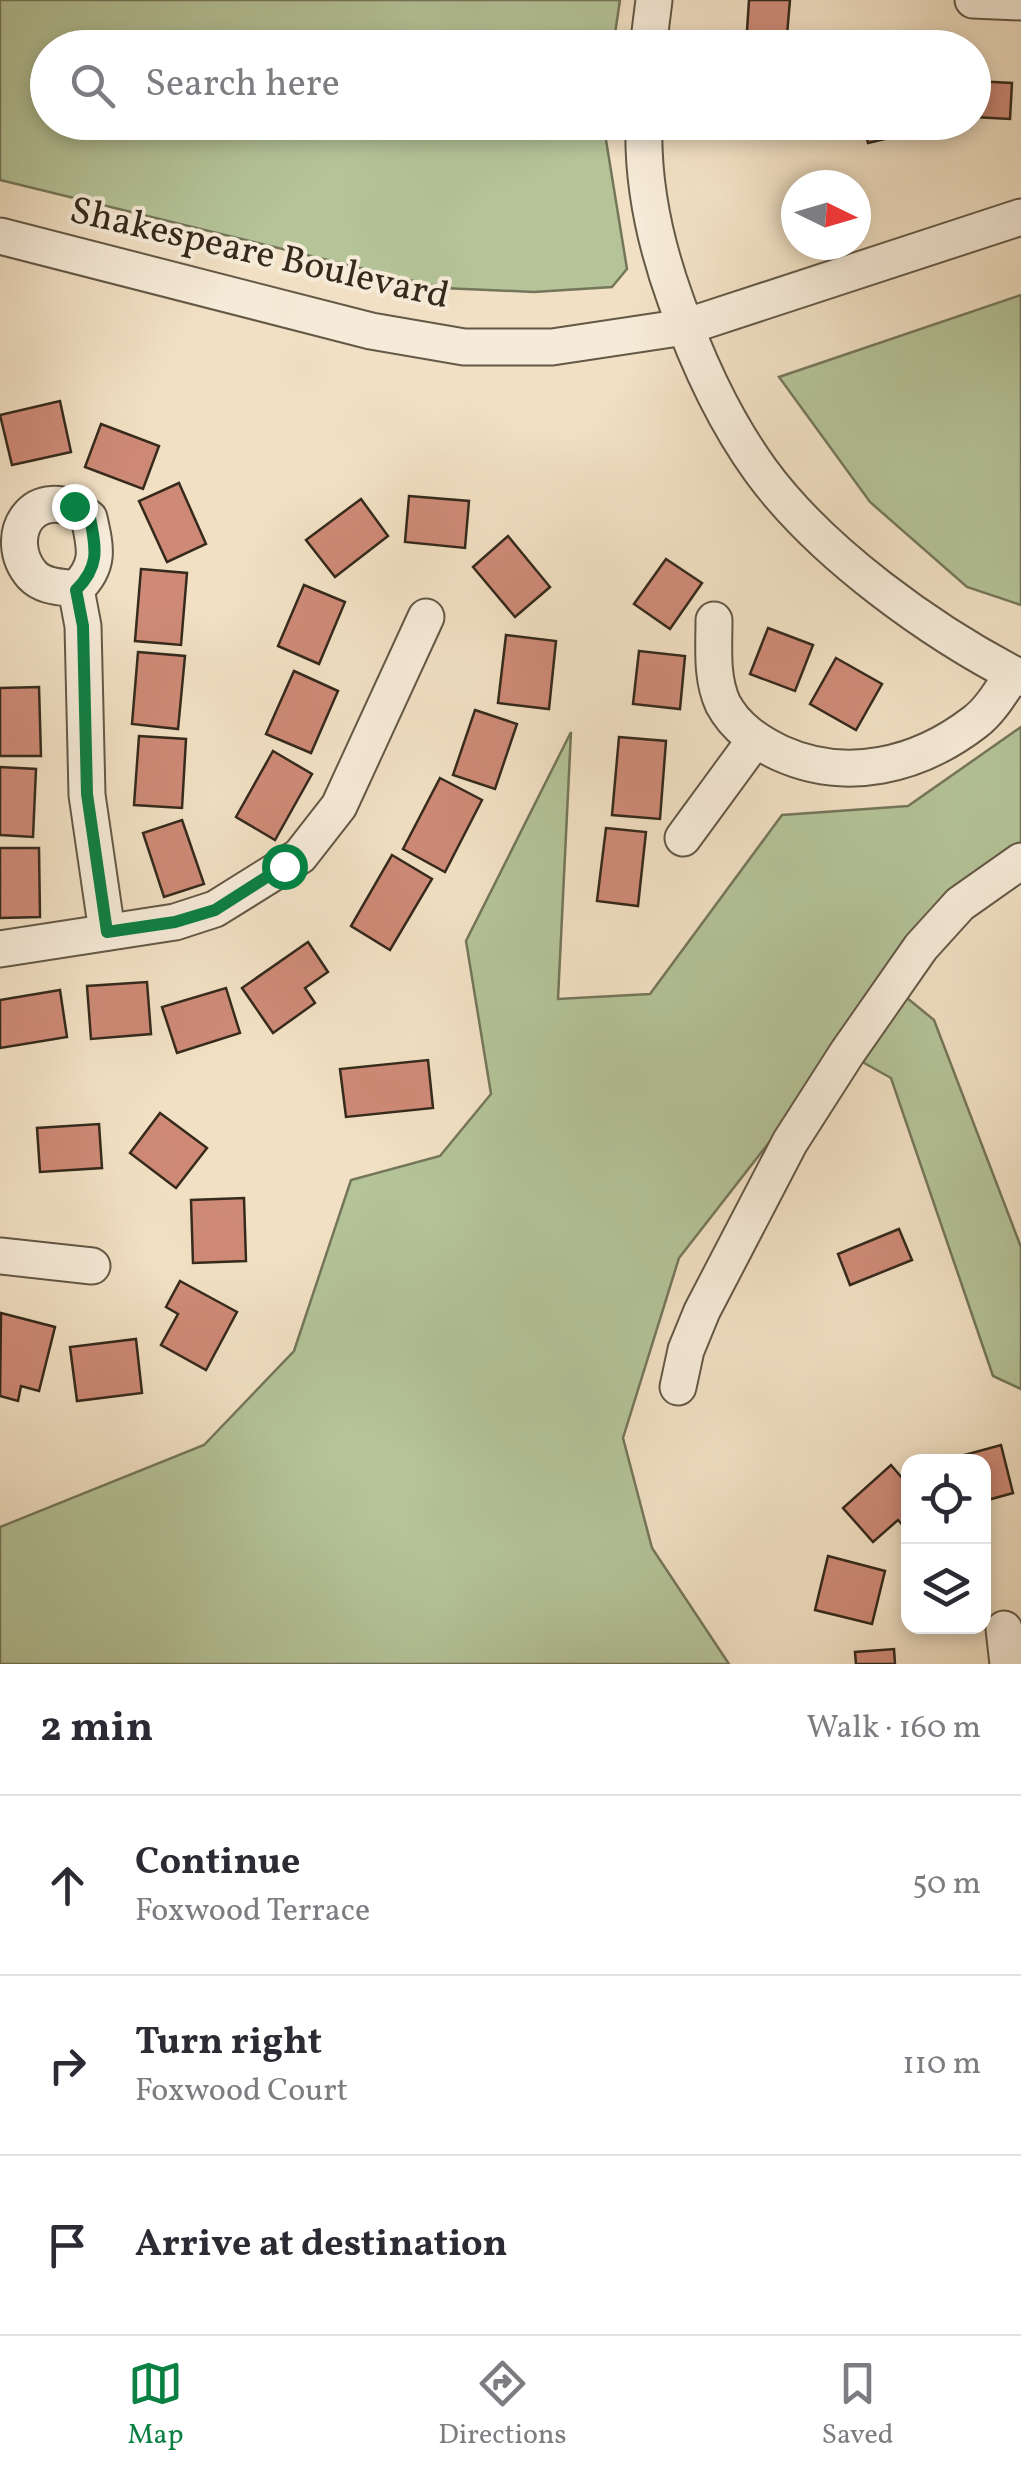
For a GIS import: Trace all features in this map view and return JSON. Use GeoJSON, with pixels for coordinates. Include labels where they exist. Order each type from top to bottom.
{"type":"FeatureCollection","features":[{"type":"Feature","properties":{"kind":"street"},"geometry":{"type":"LineString","coordinates":[[650,30],[654,0]]}},
{"type":"Feature","properties":{"kind":"street"},"geometry":{"type":"LineString","coordinates":[[973,0],[1021,2]]}},
{"type":"Feature","properties":{"kind":"street"},"geometry":{"type":"LineString","coordinates":[[645,140],[649,194],[663,264],[685,327],[719,404],[761,471],[796,513],[844,558],[910,610],[1017,676],[977,721],[931,748],[886,765],[846,770],[820,768],[754,741],[723,703],[714,670],[714,620]]}},
{"type":"Feature","properties":{"kind":"street","name":"Shakespeare Boulevard"},"geometry":{"type":"LineString","coordinates":[[0,236],[371,331],[464,346],[552,346],[685,327],[1021,217]]}},
{"type":"Feature","properties":{"kind":"street"},"geometry":{"type":"LineString","coordinates":[[76,590],[83,626],[87,794],[107,932]]}},
{"type":"Feature","properties":{"kind":"street"},"geometry":{"type":"LineString","coordinates":[[0,950],[175,922],[215,910],[300,856],[339,806],[426,616]]}},
{"type":"Feature","properties":{"kind":"street"},"geometry":{"type":"LineString","coordinates":[[683,838],[754,741]]}},
{"type":"Feature","properties":{"kind":"street"},"geometry":{"type":"LineString","coordinates":[[678,1386],[686,1350],[702,1311],[790,1142],[847,1053],[921,948],[960,904],[1021,861]]}},
{"type":"Feature","properties":{"kind":"street"},"geometry":{"type":"LineString","coordinates":[[0,1256],[92,1266]]}},
{"type":"Feature","properties":{"kind":"street"},"geometry":{"type":"LineString","coordinates":[[1004,1629],[1008,1664]]}},
{"type":"Feature","properties":{"kind":"green space"},"geometry":{"type":"Polygon","coordinates":[[[0,0],[620,0],[616,30],[30,30],[30,140],[606,140],[627,269],[612,287],[534,292],[442,288],[0,180],[0,0]]]}},
{"type":"Feature","properties":{"kind":"green space"},"geometry":{"type":"Polygon","coordinates":[[[1021,295],[1021,605],[967,587],[870,502],[779,377],[1021,295]]]}},
{"type":"Feature","properties":{"kind":"green space"},"geometry":{"type":"Polygon","coordinates":[[[1021,727],[1021,845],[901,993],[934,1020],[1021,1247],[1021,1389],[993,1376],[891,1078],[841,1050],[679,1258],[623,1438],[652,1548],[729,1664],[0,1664],[0,1527],[204,1445],[294,1351],[351,1180],[440,1156],[491,1094],[466,941],[571,732],[558,999],[650,994],[782,815],[908,806],[1021,727]]]}},
{"type":"Feature","properties":{"kind":"building"},"geometry":{"type":"Polygon","coordinates":[[[749,0],[790,0],[787,30],[747,30],[749,0]]]}},
{"type":"Feature","properties":{"kind":"building"},"geometry":{"type":"Polygon","coordinates":[[[991,82],[1012,83],[1010,119],[991,118],[991,82]]]}},
{"type":"Feature","properties":{"kind":"building"},"geometry":{"type":"Polygon","coordinates":[[[60,401],[71,452],[12,465],[0,415],[60,401]]]}},
{"type":"Feature","properties":{"kind":"building"},"geometry":{"type":"Polygon","coordinates":[[[101,424],[159,446],[143,489],[85,467],[101,424]]]}},
{"type":"Feature","properties":{"kind":"building"},"geometry":{"type":"Polygon","coordinates":[[[179,483],[206,544],[167,562],[139,501],[179,483]]]}},
{"type":"Feature","properties":{"kind":"building"},"geometry":{"type":"Polygon","coordinates":[[[409,496],[469,501],[465,548],[405,542],[409,496]]]}},
{"type":"Feature","properties":{"kind":"building"},"geometry":{"type":"Polygon","coordinates":[[[361,499],[388,536],[335,577],[306,540],[361,499]]]}},
{"type":"Feature","properties":{"kind":"building"},"geometry":{"type":"Polygon","coordinates":[[[508,536],[550,587],[515,617],[473,567],[508,536]]]}},
{"type":"Feature","properties":{"kind":"building"},"geometry":{"type":"Polygon","coordinates":[[[666,559],[702,583],[670,629],[634,604],[666,559]]]}},
{"type":"Feature","properties":{"kind":"building"},"geometry":{"type":"Polygon","coordinates":[[[141,569],[187,573],[181,645],[135,641],[141,569]]]}},
{"type":"Feature","properties":{"kind":"building"},"geometry":{"type":"Polygon","coordinates":[[[304,585],[345,602],[319,664],[278,646],[304,585]]]}},
{"type":"Feature","properties":{"kind":"building"},"geometry":{"type":"Polygon","coordinates":[[[768,628],[813,645],[795,691],[750,674],[768,628]]]}},
{"type":"Feature","properties":{"kind":"building"},"geometry":{"type":"Polygon","coordinates":[[[506,635],[556,641],[549,709],[498,703],[506,635]]]}},
{"type":"Feature","properties":{"kind":"building"},"geometry":{"type":"Polygon","coordinates":[[[639,651],[685,656],[680,709],[633,704],[639,651]]]}},
{"type":"Feature","properties":{"kind":"building"},"geometry":{"type":"Polygon","coordinates":[[[138,652],[185,656],[178,729],[132,724],[138,652]]]}},
{"type":"Feature","properties":{"kind":"building"},"geometry":{"type":"Polygon","coordinates":[[[836,658],[882,684],[856,730],[810,704],[836,658]]]}},
{"type":"Feature","properties":{"kind":"building"},"geometry":{"type":"Polygon","coordinates":[[[294,671],[338,691],[311,753],[266,734],[294,671]]]}},
{"type":"Feature","properties":{"kind":"building"},"geometry":{"type":"Polygon","coordinates":[[[39,687],[41,756],[0,756],[0,688],[39,687]]]}},
{"type":"Feature","properties":{"kind":"building"},"geometry":{"type":"Polygon","coordinates":[[[475,710],[517,724],[495,789],[453,775],[475,710]]]}},
{"type":"Feature","properties":{"kind":"building"},"geometry":{"type":"Polygon","coordinates":[[[139,736],[186,739],[182,808],[134,805],[139,736]]]}},
{"type":"Feature","properties":{"kind":"building"},"geometry":{"type":"Polygon","coordinates":[[[619,737],[666,741],[660,819],[612,815],[619,737]]]}},
{"type":"Feature","properties":{"kind":"building"},"geometry":{"type":"Polygon","coordinates":[[[273,751],[312,774],[275,840],[236,817],[273,751]]]}},
{"type":"Feature","properties":{"kind":"building"},"geometry":{"type":"Polygon","coordinates":[[[0,767],[36,769],[33,837],[0,835],[0,767]]]}},
{"type":"Feature","properties":{"kind":"building"},"geometry":{"type":"Polygon","coordinates":[[[440,778],[482,800],[445,872],[403,849],[440,778]]]}},
{"type":"Feature","properties":{"kind":"building"},"geometry":{"type":"Polygon","coordinates":[[[182,820],[204,884],[164,897],[143,833],[182,820]]]}},
{"type":"Feature","properties":{"kind":"building"},"geometry":{"type":"Polygon","coordinates":[[[606,828],[646,832],[638,906],[597,901],[606,828]]]}},
{"type":"Feature","properties":{"kind":"building"},"geometry":{"type":"Polygon","coordinates":[[[0,848],[39,848],[40,917],[0,918],[0,848]]]}},
{"type":"Feature","properties":{"kind":"building"},"geometry":{"type":"Polygon","coordinates":[[[392,855],[432,879],[390,950],[351,926],[392,855]]]}},
{"type":"Feature","properties":{"kind":"building"},"geometry":{"type":"Polygon","coordinates":[[[308,942],[328,972],[305,988],[315,1003],[273,1033],[242,988],[308,942]]]}},
{"type":"Feature","properties":{"kind":"building"},"geometry":{"type":"Polygon","coordinates":[[[147,982],[151,1034],[91,1039],[87,986],[147,982]]]}},
{"type":"Feature","properties":{"kind":"building"},"geometry":{"type":"Polygon","coordinates":[[[226,988],[240,1033],[177,1053],[162,1007],[226,988]]]}},
{"type":"Feature","properties":{"kind":"building"},"geometry":{"type":"Polygon","coordinates":[[[60,990],[67,1037],[0,1048],[0,1000],[60,990]]]}},
{"type":"Feature","properties":{"kind":"building"},"geometry":{"type":"Polygon","coordinates":[[[428,1060],[433,1108],[346,1117],[340,1069],[428,1060]]]}},
{"type":"Feature","properties":{"kind":"building"},"geometry":{"type":"Polygon","coordinates":[[[160,1113],[207,1148],[176,1188],[130,1153],[160,1113]]]}},
{"type":"Feature","properties":{"kind":"building"},"geometry":{"type":"Polygon","coordinates":[[[99,1124],[102,1168],[40,1172],[37,1128],[99,1124]]]}},
{"type":"Feature","properties":{"kind":"building"},"geometry":{"type":"Polygon","coordinates":[[[244,1198],[246,1261],[193,1263],[191,1200],[244,1198]]]}},
{"type":"Feature","properties":{"kind":"building"},"geometry":{"type":"Polygon","coordinates":[[[899,1229],[912,1260],[850,1285],[838,1254],[899,1229]]]}},
{"type":"Feature","properties":{"kind":"building"},"geometry":{"type":"Polygon","coordinates":[[[180,1281],[237,1312],[206,1370],[161,1345],[178,1314],[166,1307],[180,1281]]]}},
{"type":"Feature","properties":{"kind":"building"},"geometry":{"type":"Polygon","coordinates":[[[1,1313],[55,1327],[39,1391],[21,1386],[18,1401],[0,1396],[1,1313]]]}},
{"type":"Feature","properties":{"kind":"building"},"geometry":{"type":"Polygon","coordinates":[[[136,1339],[142,1393],[77,1401],[70,1347],[136,1339]]]}},
{"type":"Feature","properties":{"kind":"building"},"geometry":{"type":"Polygon","coordinates":[[[1001,1445],[1013,1493],[991,1499],[991,1454],[968,1454],[1001,1445]]]}},
{"type":"Feature","properties":{"kind":"building"},"geometry":{"type":"Polygon","coordinates":[[[891,1465],[901,1477],[901,1523],[898,1520],[873,1542],[843,1508],[891,1465]]]}},
{"type":"Feature","properties":{"kind":"building"},"geometry":{"type":"Polygon","coordinates":[[[828,1556],[885,1571],[872,1624],[815,1610],[828,1556]]]}},
{"type":"Feature","properties":{"kind":"building"},"geometry":{"type":"Polygon","coordinates":[[[894,1649],[895,1664],[856,1664],[855,1652],[894,1649]]]}},
{"type":"Feature","properties":{"kind":"route"},"geometry":{"type":"LineString","coordinates":[[74,506],[90,518],[96,546],[92,574],[76,590],[83,626],[87,794],[107,932],[175,922],[215,910],[284,866]]}}]}
